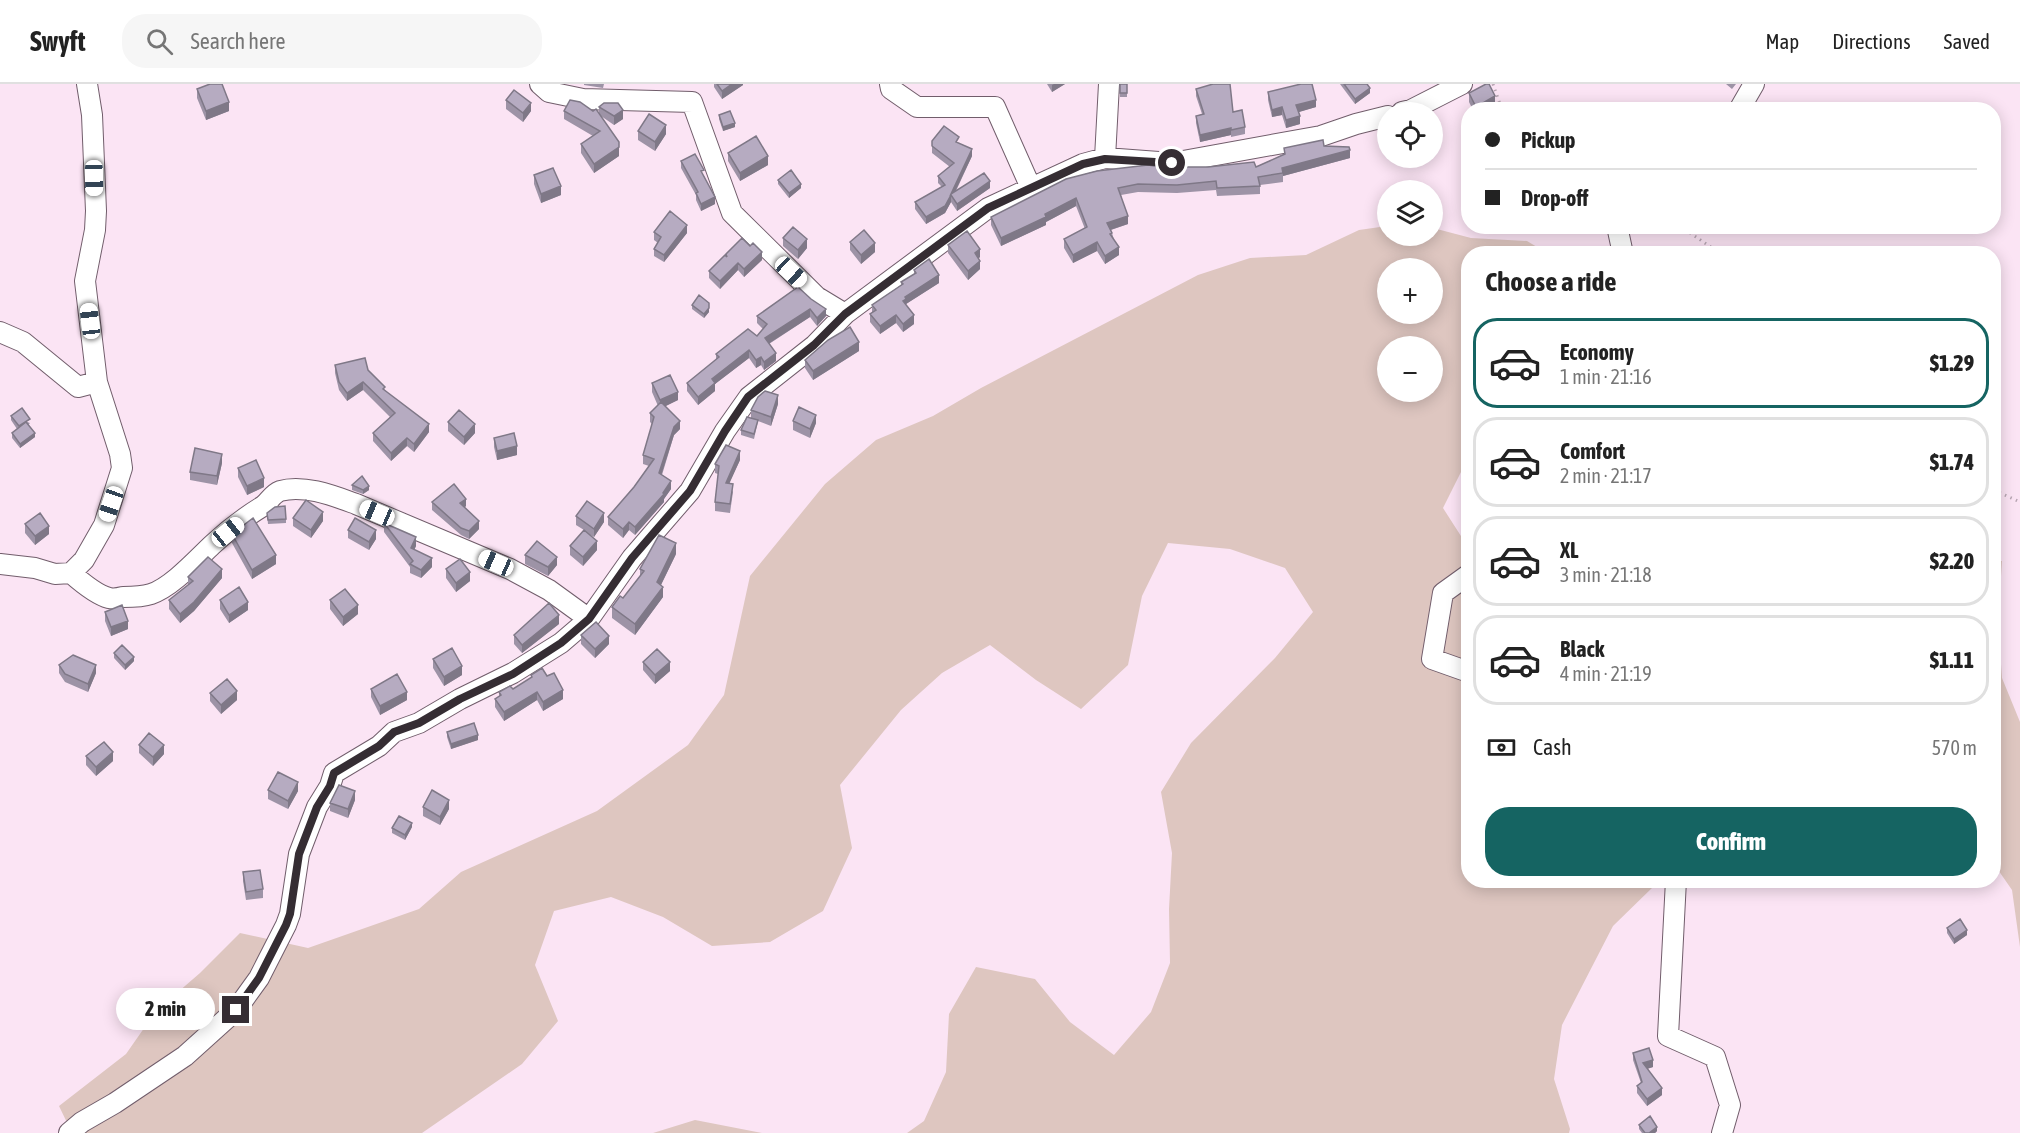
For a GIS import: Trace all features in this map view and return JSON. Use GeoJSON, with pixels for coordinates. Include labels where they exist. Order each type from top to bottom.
{"type":"FeatureCollection","features":[{"type":"Feature","properties":{"kind":"street"},"geometry":{"type":"LineString","coordinates":[[0,564],[35,568],[56,574],[71,573],[84,560],[104,525],[122,468],[120,454],[97,382],[85,281],[95,230],[96,211],[92,115],[87,84]]}},
{"type":"Feature","properties":{"kind":"street"},"geometry":{"type":"LineString","coordinates":[[540,84],[549,92],[583,99],[692,102],[732,213],[817,297],[845,314]]}},
{"type":"Feature","properties":{"kind":"street"},"geometry":{"type":"LineString","coordinates":[[890,84],[891,89],[917,107],[995,107],[1031,188]]}},
{"type":"Feature","properties":{"kind":"street"},"geometry":{"type":"LineString","coordinates":[[1105,159],[1109,84]]}},
{"type":"Feature","properties":{"kind":"street"},"geometry":{"type":"LineString","coordinates":[[1427,102],[1462,84]]}},
{"type":"Feature","properties":{"kind":"street"},"geometry":{"type":"LineString","coordinates":[[1744,102],[1754,84]]}},
{"type":"Feature","properties":{"kind":"street"},"geometry":{"type":"LineString","coordinates":[[69,1133],[82,1122],[115,1103],[185,1056],[236,1010],[259,978],[286,925],[290,914],[299,854],[317,807],[330,786],[334,773],[379,746],[394,732],[419,723],[540,658],[589,619],[632,558],[690,491],[748,397],[814,345],[845,314],[988,208],[1083,164],[1105,159],[1172,163],[1321,136],[1377,119]]}},
{"type":"Feature","properties":{"kind":"street"},"geometry":{"type":"LineString","coordinates":[[0,332],[24,342],[78,387],[97,382]]}},
{"type":"Feature","properties":{"kind":"street"},"geometry":{"type":"LineString","coordinates":[[71,573],[109,598],[153,594],[190,567],[214,543],[266,504],[276,493],[293,490],[310,491],[331,494],[510,570],[549,590],[589,619]]}},
{"type":"Feature","properties":{"kind":"street"},"geometry":{"type":"LineString","coordinates":[[1461,580],[1443,593],[1432,658],[1461,669]]}},
{"type":"Feature","properties":{"kind":"street"},"geometry":{"type":"LineString","coordinates":[[1676,888],[1668,1036],[1715,1057],[1730,1105],[1722,1133]]}},
{"type":"Feature","properties":{"kind":"path"},"geometry":{"type":"LineString","coordinates":[[1493,84],[1499,102]]}},
{"type":"Feature","properties":{"kind":"path"},"geometry":{"type":"LineString","coordinates":[[1692,234],[1709,246]]}},
{"type":"Feature","properties":{"kind":"path"},"geometry":{"type":"LineString","coordinates":[[2001,493],[2020,502]]}},
{"type":"Feature","properties":{"kind":"shaded area"},"geometry":{"type":"Polygon","coordinates":[[[1377,227],[1377,246],[1443,246],[1443,231],[1471,238],[1527,241],[1535,246],[1461,246],[1461,472],[1443,508],[1461,536],[1461,888],[1652,888],[1613,926],[1562,1025],[1554,1079],[1570,1129],[1569,1133],[907,1133],[924,1121],[946,1072],[949,1014],[976,967],[1035,979],[1070,1022],[1114,1055],[1151,1012],[1170,963],[1169,909],[1172,853],[1161,792],[1191,743],[1275,658],[1313,612],[1285,568],[1230,549],[1168,543],[1142,596],[1128,665],[1081,709],[1036,680],[990,645],[942,673],[901,710],[840,785],[852,848],[823,911],[770,942],[712,946],[663,917],[611,897],[554,911],[535,965],[558,1021],[522,1064],[422,1133],[72,1133],[59,1106],[126,1054],[156,1011],[200,973],[240,933],[308,948],[419,909],[461,872],[597,811],[688,745],[724,695],[750,576],[825,484],[876,440],[933,416],[981,388],[1198,275],[1250,258],[1306,255],[1359,230],[1377,227]]]}},
{"type":"Feature","properties":{"kind":"shaded area"},"geometry":{"type":"Polygon","coordinates":[[[2001,664],[2002,678],[2020,722],[2020,947],[2012,890],[2001,874],[2001,664]]]}},
{"type":"Feature","properties":{"kind":"shaded area"},"geometry":{"type":"Polygon","coordinates":[[[695,1120],[762,1133],[653,1133],[695,1120]]]}},
{"type":"Feature","properties":{"kind":"building"},"geometry":{"type":"Polygon","coordinates":[[[210,84],[222,84],[229,102],[206,111],[197,89],[210,84]]]}},
{"type":"Feature","properties":{"kind":"building"},"geometry":{"type":"Polygon","coordinates":[[[717,84],[732,84],[722,91],[717,84]]]}},
{"type":"Feature","properties":{"kind":"building"},"geometry":{"type":"Polygon","coordinates":[[[1120,84],[1127,84],[1127,93],[1120,93],[1120,84]]]}},
{"type":"Feature","properties":{"kind":"building"},"geometry":{"type":"Polygon","coordinates":[[[1213,84],[1230,84],[1233,112],[1242,110],[1245,127],[1200,135],[1196,116],[1204,114],[1196,89],[1213,84]]]}},
{"type":"Feature","properties":{"kind":"building"},"geometry":{"type":"Polygon","coordinates":[[[1301,84],[1312,84],[1316,100],[1296,105],[1300,116],[1286,120],[1282,107],[1272,110],[1268,92],[1301,84]]]}},
{"type":"Feature","properties":{"kind":"building"},"geometry":{"type":"Polygon","coordinates":[[[1344,84],[1367,84],[1370,88],[1355,99],[1344,84]]]}},
{"type":"Feature","properties":{"kind":"building"},"geometry":{"type":"Polygon","coordinates":[[[1489,84],[1495,96],[1485,102],[1474,102],[1469,93],[1489,84]]]}},
{"type":"Feature","properties":{"kind":"building"},"geometry":{"type":"Polygon","coordinates":[[[514,90],[531,103],[523,113],[506,100],[514,90]]]}},
{"type":"Feature","properties":{"kind":"building"},"geometry":{"type":"Polygon","coordinates":[[[570,100],[580,102],[593,111],[596,109],[619,142],[619,147],[594,164],[581,144],[600,131],[564,111],[570,100]]]}},
{"type":"Feature","properties":{"kind":"building"},"geometry":{"type":"Polygon","coordinates":[[[604,103],[618,103],[623,110],[614,116],[599,107],[604,103]]]}},
{"type":"Feature","properties":{"kind":"building"},"geometry":{"type":"Polygon","coordinates":[[[730,111],[735,123],[723,127],[719,115],[730,111]]]}},
{"type":"Feature","properties":{"kind":"building"},"geometry":{"type":"Polygon","coordinates":[[[649,114],[666,125],[655,142],[638,131],[649,114]]]}},
{"type":"Feature","properties":{"kind":"building"},"geometry":{"type":"Polygon","coordinates":[[[944,126],[959,137],[956,142],[972,149],[951,194],[984,173],[990,181],[957,204],[951,195],[945,206],[926,217],[915,202],[945,185],[938,176],[954,163],[932,146],[932,141],[944,126]]]}},
{"type":"Feature","properties":{"kind":"building"},"geometry":{"type":"Polygon","coordinates":[[[756,136],[768,156],[740,173],[728,153],[756,136]]]}},
{"type":"Feature","properties":{"kind":"building"},"geometry":{"type":"Polygon","coordinates":[[[1323,140],[1324,146],[1349,147],[1350,150],[1282,168],[1283,173],[1258,177],[1260,186],[1217,188],[1216,181],[1177,185],[1138,184],[1118,188],[1128,216],[1107,223],[1112,233],[1110,234],[1119,247],[1105,256],[1097,242],[1073,255],[1064,239],[1087,227],[1076,198],[1045,214],[1046,217],[1001,238],[991,217],[1066,179],[1097,171],[1148,165],[1208,167],[1254,162],[1256,167],[1285,154],[1284,148],[1323,140]]]}},
{"type":"Feature","properties":{"kind":"building"},"geometry":{"type":"Polygon","coordinates":[[[695,154],[715,197],[701,204],[696,193],[698,192],[681,161],[695,154]]]}},
{"type":"Feature","properties":{"kind":"building"},"geometry":{"type":"Polygon","coordinates":[[[553,168],[561,186],[541,194],[534,175],[553,168]]]}},
{"type":"Feature","properties":{"kind":"building"},"geometry":{"type":"Polygon","coordinates":[[[791,170],[801,184],[789,193],[778,180],[791,170]]]}},
{"type":"Feature","properties":{"kind":"building"},"geometry":{"type":"Polygon","coordinates":[[[670,211],[687,225],[664,255],[654,249],[661,237],[654,232],[670,211]]]}},
{"type":"Feature","properties":{"kind":"building"},"geometry":{"type":"Polygon","coordinates":[[[793,227],[807,239],[798,250],[783,238],[793,227]]]}},
{"type":"Feature","properties":{"kind":"building"},"geometry":{"type":"Polygon","coordinates":[[[864,230],[875,243],[861,255],[850,242],[864,230]]]}},
{"type":"Feature","properties":{"kind":"building"},"geometry":{"type":"Polygon","coordinates":[[[967,231],[980,249],[975,253],[980,261],[968,271],[948,245],[967,231]]]}},
{"type":"Feature","properties":{"kind":"building"},"geometry":{"type":"Polygon","coordinates":[[[742,238],[750,246],[753,243],[762,252],[744,269],[738,263],[720,281],[709,271],[725,255],[727,257],[726,254],[742,238]]]}},
{"type":"Feature","properties":{"kind":"building"},"geometry":{"type":"Polygon","coordinates":[[[929,259],[939,275],[905,297],[903,301],[914,315],[903,324],[896,315],[880,326],[870,314],[876,310],[872,305],[903,284],[901,282],[916,273],[914,270],[929,259]]]}},
{"type":"Feature","properties":{"kind":"building"},"geometry":{"type":"Polygon","coordinates":[[[798,287],[826,309],[817,318],[810,309],[765,338],[776,353],[764,362],[761,357],[756,360],[749,350],[712,379],[715,383],[698,397],[687,383],[719,357],[716,354],[748,329],[757,336],[767,324],[757,316],[798,287]]]}},
{"type":"Feature","properties":{"kind":"building"},"geometry":{"type":"Polygon","coordinates":[[[699,295],[709,303],[709,308],[704,314],[692,305],[699,295]]]}},
{"type":"Feature","properties":{"kind":"building"},"geometry":{"type":"Polygon","coordinates":[[[850,327],[859,342],[813,371],[805,360],[828,340],[850,327]]]}},
{"type":"Feature","properties":{"kind":"building"},"geometry":{"type":"Polygon","coordinates":[[[365,358],[368,370],[385,387],[383,389],[429,424],[414,444],[407,438],[391,453],[373,433],[395,413],[363,382],[347,393],[339,382],[335,365],[365,358]]]}},
{"type":"Feature","properties":{"kind":"building"},"geometry":{"type":"Polygon","coordinates":[[[670,375],[678,392],[660,400],[652,383],[670,375]]]}},
{"type":"Feature","properties":{"kind":"building"},"geometry":{"type":"Polygon","coordinates":[[[765,391],[778,395],[771,417],[751,410],[758,397],[765,391]]]}},
{"type":"Feature","properties":{"kind":"building"},"geometry":{"type":"Polygon","coordinates":[[[661,402],[680,421],[674,427],[659,473],[671,481],[664,494],[635,527],[629,522],[623,529],[608,517],[654,459],[643,455],[654,417],[650,413],[661,402]]]}},
{"type":"Feature","properties":{"kind":"building"},"geometry":{"type":"Polygon","coordinates":[[[799,407],[816,415],[810,429],[793,421],[799,407]]]}},
{"type":"Feature","properties":{"kind":"building"},"geometry":{"type":"Polygon","coordinates":[[[22,408],[30,419],[19,426],[11,416],[22,408]]]}},
{"type":"Feature","properties":{"kind":"building"},"geometry":{"type":"Polygon","coordinates":[[[459,410],[475,424],[464,437],[448,422],[459,410]]]}},
{"type":"Feature","properties":{"kind":"building"},"geometry":{"type":"Polygon","coordinates":[[[747,417],[758,420],[754,434],[741,430],[747,417]]]}},
{"type":"Feature","properties":{"kind":"building"},"geometry":{"type":"Polygon","coordinates":[[[26,422],[35,433],[20,444],[12,433],[26,422]]]}},
{"type":"Feature","properties":{"kind":"building"},"geometry":{"type":"Polygon","coordinates":[[[514,433],[517,446],[497,451],[494,438],[514,433]]]}},
{"type":"Feature","properties":{"kind":"building"},"geometry":{"type":"Polygon","coordinates":[[[726,445],[740,451],[726,483],[733,484],[730,504],[715,502],[719,466],[715,464],[726,445]]]}},
{"type":"Feature","properties":{"kind":"building"},"geometry":{"type":"Polygon","coordinates":[[[195,448],[222,454],[217,476],[190,472],[195,448]]]}},
{"type":"Feature","properties":{"kind":"building"},"geometry":{"type":"Polygon","coordinates":[[[256,460],[264,478],[247,486],[238,468],[256,460]]]}},
{"type":"Feature","properties":{"kind":"building"},"geometry":{"type":"Polygon","coordinates":[[[362,476],[369,486],[363,490],[352,485],[362,476]]]}},
{"type":"Feature","properties":{"kind":"building"},"geometry":{"type":"Polygon","coordinates":[[[454,484],[466,499],[460,503],[479,521],[469,531],[461,528],[432,502],[454,484]]]}},
{"type":"Feature","properties":{"kind":"building"},"geometry":{"type":"Polygon","coordinates":[[[306,500],[323,512],[311,530],[293,518],[306,500]]]}},
{"type":"Feature","properties":{"kind":"building"},"geometry":{"type":"Polygon","coordinates":[[[587,501],[604,513],[594,529],[576,516],[587,501]]]}},
{"type":"Feature","properties":{"kind":"building"},"geometry":{"type":"Polygon","coordinates":[[[285,506],[286,519],[268,520],[267,513],[275,507],[285,506]]]}},
{"type":"Feature","properties":{"kind":"building"},"geometry":{"type":"Polygon","coordinates":[[[40,513],[49,526],[35,536],[25,524],[40,513]]]}},
{"type":"Feature","properties":{"kind":"building"},"geometry":{"type":"Polygon","coordinates":[[[253,518],[276,555],[252,570],[232,534],[253,518]]]}},
{"type":"Feature","properties":{"kind":"building"},"geometry":{"type":"Polygon","coordinates":[[[355,518],[376,530],[369,542],[348,530],[355,518]]]}},
{"type":"Feature","properties":{"kind":"building"},"geometry":{"type":"Polygon","coordinates":[[[384,523],[416,537],[411,548],[432,558],[421,570],[410,564],[413,561],[384,523]]]}},
{"type":"Feature","properties":{"kind":"building"},"geometry":{"type":"Polygon","coordinates":[[[584,530],[597,541],[583,557],[570,546],[584,530]]]}},
{"type":"Feature","properties":{"kind":"building"},"geometry":{"type":"Polygon","coordinates":[[[659,535],[676,543],[657,582],[663,587],[635,624],[612,607],[620,596],[623,598],[644,571],[640,569],[659,535]]]}},
{"type":"Feature","properties":{"kind":"building"},"geometry":{"type":"Polygon","coordinates":[[[537,541],[557,557],[548,567],[525,555],[537,541]]]}},
{"type":"Feature","properties":{"kind":"building"},"geometry":{"type":"Polygon","coordinates":[[[208,557],[222,569],[194,602],[180,614],[169,600],[193,581],[188,577],[208,557]]]}},
{"type":"Feature","properties":{"kind":"building"},"geometry":{"type":"Polygon","coordinates":[[[460,559],[470,572],[456,583],[446,569],[460,559]]]}},
{"type":"Feature","properties":{"kind":"building"},"geometry":{"type":"Polygon","coordinates":[[[239,587],[248,602],[229,615],[220,600],[239,587]]]}},
{"type":"Feature","properties":{"kind":"building"},"geometry":{"type":"Polygon","coordinates":[[[345,589],[358,605],[343,617],[330,600],[345,589]]]}},
{"type":"Feature","properties":{"kind":"building"},"geometry":{"type":"Polygon","coordinates":[[[549,603],[559,615],[522,645],[514,635],[549,603]]]}},
{"type":"Feature","properties":{"kind":"building"},"geometry":{"type":"Polygon","coordinates":[[[122,605],[128,621],[111,627],[105,612],[122,605]]]}},
{"type":"Feature","properties":{"kind":"building"},"geometry":{"type":"Polygon","coordinates":[[[596,622],[609,636],[595,649],[581,635],[596,622]]]}},
{"type":"Feature","properties":{"kind":"building"},"geometry":{"type":"Polygon","coordinates":[[[122,645],[134,657],[125,665],[114,653],[122,645]]]}},
{"type":"Feature","properties":{"kind":"building"},"geometry":{"type":"Polygon","coordinates":[[[452,648],[462,666],[444,677],[433,659],[452,648]]]}},
{"type":"Feature","properties":{"kind":"building"},"geometry":{"type":"Polygon","coordinates":[[[657,649],[670,662],[655,675],[643,662],[657,649]]]}},
{"type":"Feature","properties":{"kind":"building"},"geometry":{"type":"Polygon","coordinates":[[[73,655],[96,665],[88,684],[65,674],[59,665],[73,655]]]}},
{"type":"Feature","properties":{"kind":"building"},"geometry":{"type":"Polygon","coordinates":[[[542,668],[547,676],[554,673],[563,690],[543,702],[537,692],[504,712],[495,699],[501,695],[499,692],[510,686],[513,689],[542,668]]]}},
{"type":"Feature","properties":{"kind":"building"},"geometry":{"type":"Polygon","coordinates":[[[397,674],[407,692],[380,706],[371,689],[397,674]]]}},
{"type":"Feature","properties":{"kind":"building"},"geometry":{"type":"Polygon","coordinates":[[[227,679],[237,691],[221,705],[210,693],[227,679]]]}},
{"type":"Feature","properties":{"kind":"building"},"geometry":{"type":"Polygon","coordinates":[[[474,723],[478,735],[451,744],[447,732],[474,723]]]}},
{"type":"Feature","properties":{"kind":"building"},"geometry":{"type":"Polygon","coordinates":[[[149,733],[164,745],[153,757],[139,745],[149,733]]]}},
{"type":"Feature","properties":{"kind":"building"},"geometry":{"type":"Polygon","coordinates":[[[104,742],[113,752],[96,767],[86,756],[104,742]]]}},
{"type":"Feature","properties":{"kind":"building"},"geometry":{"type":"Polygon","coordinates":[[[278,772],[298,782],[288,801],[268,790],[278,772]]]}},
{"type":"Feature","properties":{"kind":"building"},"geometry":{"type":"Polygon","coordinates":[[[339,785],[355,791],[348,809],[330,803],[339,785]]]}},
{"type":"Feature","properties":{"kind":"building"},"geometry":{"type":"Polygon","coordinates":[[[432,790],[449,800],[440,817],[423,807],[432,790]]]}},
{"type":"Feature","properties":{"kind":"building"},"geometry":{"type":"Polygon","coordinates":[[[399,816],[412,823],[405,835],[392,828],[399,816]]]}},
{"type":"Feature","properties":{"kind":"building"},"geometry":{"type":"Polygon","coordinates":[[[260,870],[263,889],[246,892],[243,872],[260,870]]]}},
{"type":"Feature","properties":{"kind":"building"},"geometry":{"type":"Polygon","coordinates":[[[1960,919],[1967,930],[1954,939],[1947,928],[1960,919]]]}},
{"type":"Feature","properties":{"kind":"building"},"geometry":{"type":"Polygon","coordinates":[[[1649,1048],[1653,1060],[1643,1063],[1662,1088],[1647,1099],[1637,1086],[1642,1082],[1633,1053],[1649,1048]]]}},
{"type":"Feature","properties":{"kind":"building"},"geometry":{"type":"Polygon","coordinates":[[[1650,1116],[1657,1127],[1645,1133],[1639,1125],[1650,1116]]]}},
{"type":"Feature","properties":{"kind":"route"},"geometry":{"type":"LineString","coordinates":[[236,1010],[259,978],[286,925],[290,914],[299,854],[317,807],[330,786],[334,773],[379,746],[394,732],[419,723],[540,658],[589,619],[632,558],[690,491],[748,397],[814,345],[845,314],[988,208],[1083,164],[1105,159],[1172,163]]}}]}
